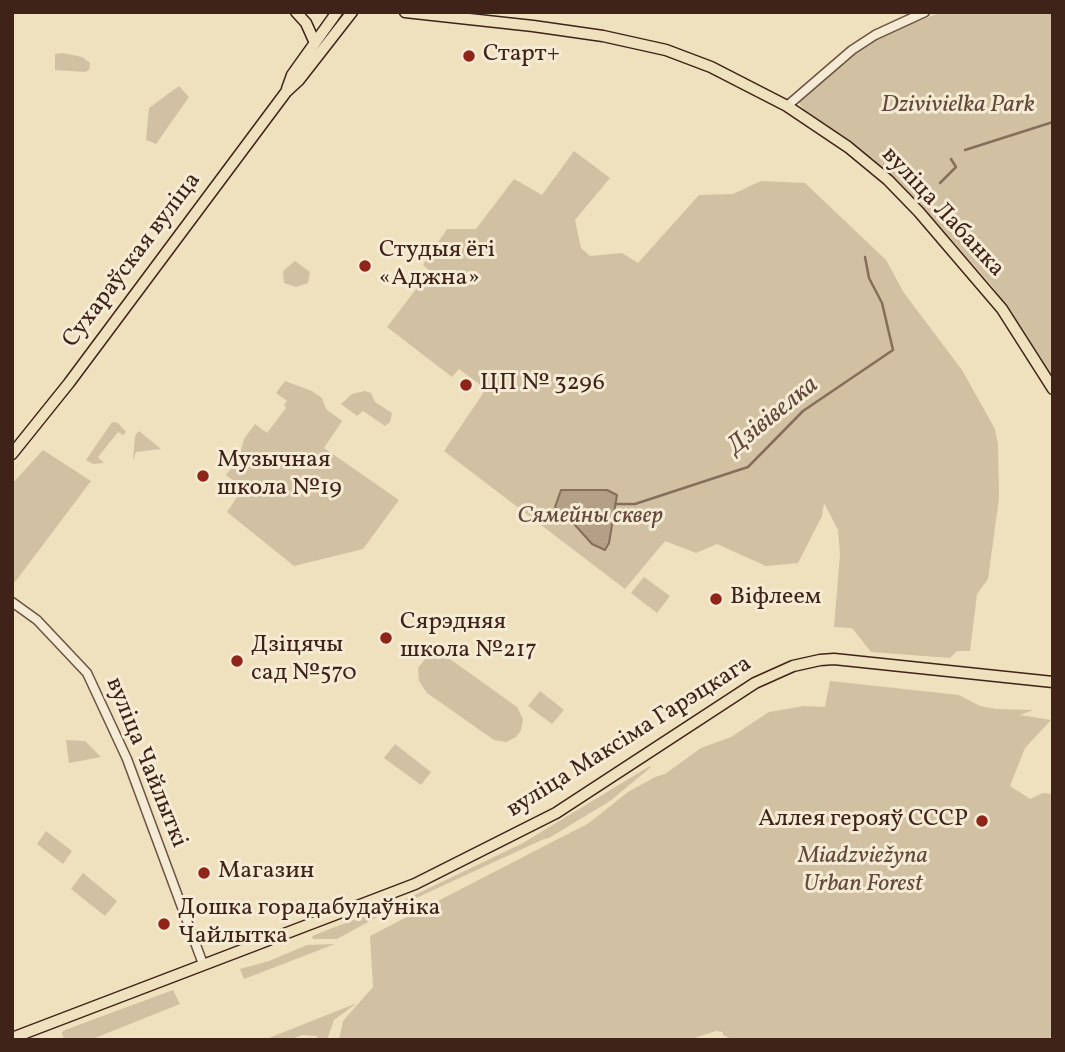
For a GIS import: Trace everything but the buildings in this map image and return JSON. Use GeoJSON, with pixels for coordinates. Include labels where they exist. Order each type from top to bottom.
{"type":"FeatureCollection","features":[{"type":"Feature","properties":{"kind":"main road"},"geometry":{"type":"LineString","coordinates":[[296,12],[311,31],[315,43]]}},
{"type":"Feature","properties":{"kind":"main road","name":"Сухараўская вуліца"},"geometry":{"type":"LineString","coordinates":[[286,92],[292,75],[337,12]]}},
{"type":"Feature","properties":{"kind":"main road","name":"Сухараўская вуліца"},"geometry":{"type":"LineString","coordinates":[[12,454],[69,383],[286,92],[304,74],[352,12]]}},
{"type":"Feature","properties":{"kind":"main road","name":"вуліца Лабанка"},"geometry":{"type":"LineString","coordinates":[[405,12],[603,36],[666,50],[711,67],[788,106],[848,147],[888,180],[919,212],[1002,309],[1053,389]]}},
{"type":"Feature","properties":{"kind":"main road","name":"вуліца Максіма Гарэцкага"},"geometry":{"type":"LineString","coordinates":[[12,1038],[415,884],[556,813],[755,683],[793,666],[834,659],[1053,682]]}},
{"type":"Feature","properties":{"kind":"street"},"geometry":{"type":"LineString","coordinates":[[788,106],[852,50],[875,35],[925,12]]}},
{"type":"Feature","properties":{"kind":"street","name":"вуліца Чайлыткі"},"geometry":{"type":"LineString","coordinates":[[12,602],[37,620],[88,673],[127,759],[203,964]]}},
{"type":"Feature","properties":{"kind":"green space","name":"Dzivivielka Park"},"geometry":{"type":"Polygon","coordinates":[[[942,12],[1053,12],[1053,379],[993,287],[928,213],[893,177],[800,105],[799,101],[865,46],[897,29],[942,12]]]}},
{"type":"Feature","properties":{"kind":"green space"},"geometry":{"type":"Polygon","coordinates":[[[55,54],[82,57],[90,63],[89,70],[55,70],[55,54]]]}},
{"type":"Feature","properties":{"kind":"green space"},"geometry":{"type":"Polygon","coordinates":[[[179,86],[189,97],[156,144],[146,140],[149,108],[179,86]]]}},
{"type":"Feature","properties":{"kind":"green space","name":"Сямейны сквер"},"geometry":{"type":"Polygon","coordinates":[[[574,151],[610,178],[575,220],[581,248],[590,256],[622,253],[638,263],[699,195],[733,194],[761,181],[805,183],[886,260],[904,293],[962,370],[995,429],[999,498],[988,579],[977,594],[970,651],[957,651],[950,658],[871,652],[852,628],[834,627],[840,555],[838,530],[824,503],[822,516],[798,563],[766,566],[717,544],[696,553],[665,541],[625,589],[444,451],[486,389],[459,369],[452,377],[387,327],[430,271],[423,265],[447,229],[476,229],[514,179],[542,195],[574,151]]]}},
{"type":"Feature","properties":{"kind":"green space"},"geometry":{"type":"Polygon","coordinates":[[[295,261],[310,272],[308,283],[296,287],[284,283],[283,271],[295,261]]]}},
{"type":"Feature","properties":{"kind":"green space"},"geometry":{"type":"Polygon","coordinates":[[[285,381],[312,391],[322,398],[326,409],[342,421],[324,448],[399,500],[363,549],[294,566],[227,512],[243,488],[226,475],[239,458],[244,439],[255,424],[267,433],[286,408],[284,405],[287,401],[276,393],[285,381]]]}},
{"type":"Feature","properties":{"kind":"green space"},"geometry":{"type":"Polygon","coordinates":[[[365,391],[371,393],[375,402],[392,413],[390,422],[385,426],[363,411],[357,416],[341,404],[352,394],[365,391]]]}},
{"type":"Feature","properties":{"kind":"green space"},"geometry":{"type":"Polygon","coordinates":[[[112,422],[118,423],[126,432],[123,435],[118,432],[98,457],[104,463],[93,464],[86,460],[112,422]]]}},
{"type":"Feature","properties":{"kind":"green space"},"geometry":{"type":"Polygon","coordinates":[[[139,431],[161,449],[136,452],[133,461],[135,436],[139,431]]]}},
{"type":"Feature","properties":{"kind":"green space"},"geometry":{"type":"Polygon","coordinates":[[[43,450],[91,481],[15,582],[12,580],[12,484],[43,450]]]}},
{"type":"Feature","properties":{"kind":"green space"},"geometry":{"type":"Polygon","coordinates":[[[644,577],[670,596],[657,613],[631,593],[644,577]]]}},
{"type":"Feature","properties":{"kind":"green space"},"geometry":{"type":"Polygon","coordinates":[[[436,655],[450,659],[517,707],[523,719],[521,730],[516,737],[506,742],[494,740],[427,693],[419,681],[418,668],[425,659],[436,655]]]}},
{"type":"Feature","properties":{"kind":"green space","name":"Miadzviežyna Urban Forest"},"geometry":{"type":"Polygon","coordinates":[[[830,681],[959,695],[980,706],[1033,710],[1020,715],[1051,720],[1025,748],[1010,786],[1030,799],[1043,793],[1053,794],[1053,1032],[1049,1040],[734,1040],[723,1035],[723,1032],[716,1031],[689,1040],[339,1040],[343,1021],[373,987],[370,936],[589,823],[628,792],[665,774],[701,748],[731,737],[769,712],[804,706],[825,707],[830,681]]]}},
{"type":"Feature","properties":{"kind":"green space"},"geometry":{"type":"Polygon","coordinates":[[[540,691],[564,710],[552,724],[528,706],[540,691]]]}},
{"type":"Feature","properties":{"kind":"green space"},"geometry":{"type":"Polygon","coordinates":[[[66,740],[85,741],[101,757],[69,763],[66,740]]]}},
{"type":"Feature","properties":{"kind":"green space"},"geometry":{"type":"Polygon","coordinates":[[[395,744],[431,772],[421,785],[384,758],[395,744]]]}},
{"type":"Feature","properties":{"kind":"green space"},"geometry":{"type":"Polygon","coordinates":[[[650,766],[610,801],[549,838],[388,911],[337,939],[313,939],[312,936],[402,901],[523,843],[650,766]]]}},
{"type":"Feature","properties":{"kind":"green space"},"geometry":{"type":"Polygon","coordinates":[[[46,831],[72,851],[63,864],[37,844],[46,831]]]}},
{"type":"Feature","properties":{"kind":"green space"},"geometry":{"type":"Polygon","coordinates":[[[83,873],[117,901],[105,916],[71,889],[83,873]]]}},
{"type":"Feature","properties":{"kind":"green space"},"geometry":{"type":"Polygon","coordinates":[[[335,944],[244,979],[240,969],[269,961],[307,945],[335,944]]]}},
{"type":"Feature","properties":{"kind":"green space"},"geometry":{"type":"Polygon","coordinates":[[[173,990],[180,1004],[90,1040],[64,1040],[62,1032],[65,1030],[173,990]]]}},
{"type":"Feature","properties":{"kind":"green space"},"geometry":{"type":"Polygon","coordinates":[[[357,1003],[334,1020],[327,1040],[302,1035],[289,1040],[264,1040],[357,1003]]]}},
{"type":"Feature","properties":{"kind":"shaded area"},"geometry":{"type":"Polygon","coordinates":[[[561,490],[607,490],[617,495],[609,543],[605,550],[592,544],[555,507],[561,490]]]}},
{"type":"Feature","properties":{"kind":"waterway","name":"Дзівівелка"},"geometry":{"type":"LineString","coordinates":[[965,150],[1053,122]]}},
{"type":"Feature","properties":{"kind":"waterway","name":"Дзівівелка"},"geometry":{"type":"LineString","coordinates":[[940,183],[956,167],[951,159]]}},
{"type":"Feature","properties":{"kind":"waterway","name":"Дзівівелка"},"geometry":{"type":"LineString","coordinates":[[615,504],[635,504],[748,467],[803,411],[893,350],[882,303],[869,278],[865,257]]}},
{"type":"Feature","properties":{"kind":"place","name":"Старт+"},"geometry":{"type":"Point","coordinates":[469,56]}},
{"type":"Feature","properties":{"kind":"place","name":"Студыя ёгі «Аджна»"},"geometry":{"type":"Point","coordinates":[365,266]}},
{"type":"Feature","properties":{"kind":"place","name":"ЦП № 3296"},"geometry":{"type":"Point","coordinates":[466,385]}},
{"type":"Feature","properties":{"kind":"place","name":"Музычная школа №19"},"geometry":{"type":"Point","coordinates":[203,476]}},
{"type":"Feature","properties":{"kind":"place","name":"Віфлеем"},"geometry":{"type":"Point","coordinates":[716,599]}},
{"type":"Feature","properties":{"kind":"place","name":"Сярэдняя школа №217"},"geometry":{"type":"Point","coordinates":[386,638]}},
{"type":"Feature","properties":{"kind":"place","name":"Дзіцячы сад №570"},"geometry":{"type":"Point","coordinates":[237,661]}},
{"type":"Feature","properties":{"kind":"place","name":"Аллея герояў СССР"},"geometry":{"type":"Point","coordinates":[982,821]}},
{"type":"Feature","properties":{"kind":"place","name":"Магазин"},"geometry":{"type":"Point","coordinates":[204,873]}},
{"type":"Feature","properties":{"kind":"place","name":"Дошка горадабудаўніка Чайлытка"},"geometry":{"type":"Point","coordinates":[164,924]}}]}
